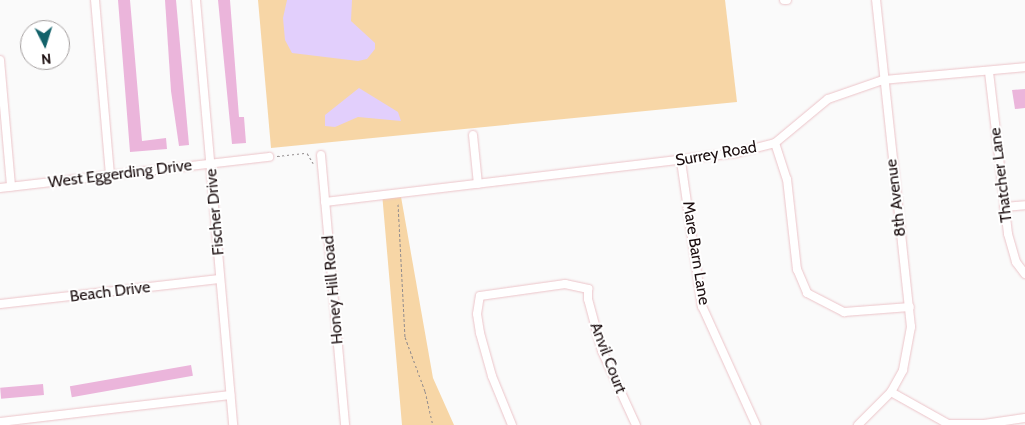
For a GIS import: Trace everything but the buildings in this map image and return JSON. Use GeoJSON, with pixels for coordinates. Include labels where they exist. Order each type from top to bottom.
{"type":"FeatureCollection","features":[{"type":"Feature","properties":{"kind":"street"},"geometry":{"type":"LineString","coordinates":[[95,0],[110,175]]}},
{"type":"Feature","properties":{"kind":"street","name":"Fischer Drive"},"geometry":{"type":"LineString","coordinates":[[196,0],[233,425]]}},
{"type":"Feature","properties":{"kind":"street","name":"8th Avenue"},"geometry":{"type":"LineString","coordinates":[[858,425],[891,392],[906,361],[911,327],[883,80],[876,0]]}},
{"type":"Feature","properties":{"kind":"street"},"geometry":{"type":"LineString","coordinates":[[0,60],[11,187]]}},
{"type":"Feature","properties":{"kind":"street","name":"Surrey Road"},"geometry":{"type":"LineString","coordinates":[[325,202],[736,153],[775,143],[828,99],[883,80],[989,72],[1025,67]]}},
{"type":"Feature","properties":{"kind":"street","name":"Thatcher Lane"},"geometry":{"type":"LineString","coordinates":[[989,72],[1004,207],[1014,253],[1025,274]]}},
{"type":"Feature","properties":{"kind":"street"},"geometry":{"type":"LineString","coordinates":[[473,135],[478,184]]}},
{"type":"Feature","properties":{"kind":"street"},"geometry":{"type":"LineString","coordinates":[[775,143],[787,179],[797,269],[807,293],[844,312],[910,306]]}},
{"type":"Feature","properties":{"kind":"street","name":"Honey Hill Road"},"geometry":{"type":"LineString","coordinates":[[321,155],[344,425]]}},
{"type":"Feature","properties":{"kind":"street","name":"West Eggerding Drive"},"geometry":{"type":"LineString","coordinates":[[0,188],[269,157]]}},
{"type":"Feature","properties":{"kind":"street","name":"Mare Barn Lane"},"geometry":{"type":"LineString","coordinates":[[681,161],[702,306],[756,425]]}},
{"type":"Feature","properties":{"kind":"street"},"geometry":{"type":"LineString","coordinates":[[1004,207],[1025,205]]}},
{"type":"Feature","properties":{"kind":"street","name":"Beach Drive"},"geometry":{"type":"LineString","coordinates":[[0,304],[220,279]]}},
{"type":"Feature","properties":{"kind":"street","name":"Anvil Court"},"geometry":{"type":"LineString","coordinates":[[512,425],[492,376],[480,333],[477,314],[480,296],[565,284],[588,289],[588,299],[602,351],[636,425]]}},
{"type":"Feature","properties":{"kind":"street"},"geometry":{"type":"LineString","coordinates":[[891,392],[938,420],[984,424],[1025,418]]}},
{"type":"Feature","properties":{"kind":"street"},"geometry":{"type":"LineString","coordinates":[[0,422],[230,396]]}},
{"type":"Feature","properties":{"kind":"path"},"geometry":{"type":"LineString","coordinates":[[269,157],[307,153],[314,164]]}},
{"type":"Feature","properties":{"kind":"path"},"geometry":{"type":"LineString","coordinates":[[398,204],[405,337],[425,391],[433,425]]}},
{"type":"Feature","properties":{"kind":"shaded area"},"geometry":{"type":"Polygon","coordinates":[[[258,0],[725,0],[737,102],[271,148],[258,0]]]}},
{"type":"Feature","properties":{"kind":"shaded area"},"geometry":{"type":"Polygon","coordinates":[[[287,0],[352,0],[351,21],[375,43],[375,49],[367,59],[358,61],[292,53],[285,40],[283,18],[287,0]]]}},
{"type":"Feature","properties":{"kind":"shaded area"},"geometry":{"type":"Polygon","coordinates":[[[359,88],[398,112],[401,121],[358,117],[335,127],[325,126],[325,115],[359,88]]]}},
{"type":"Feature","properties":{"kind":"shaded area"},"geometry":{"type":"Polygon","coordinates":[[[400,191],[433,378],[454,425],[402,425],[382,193],[400,191]]]}}]}
